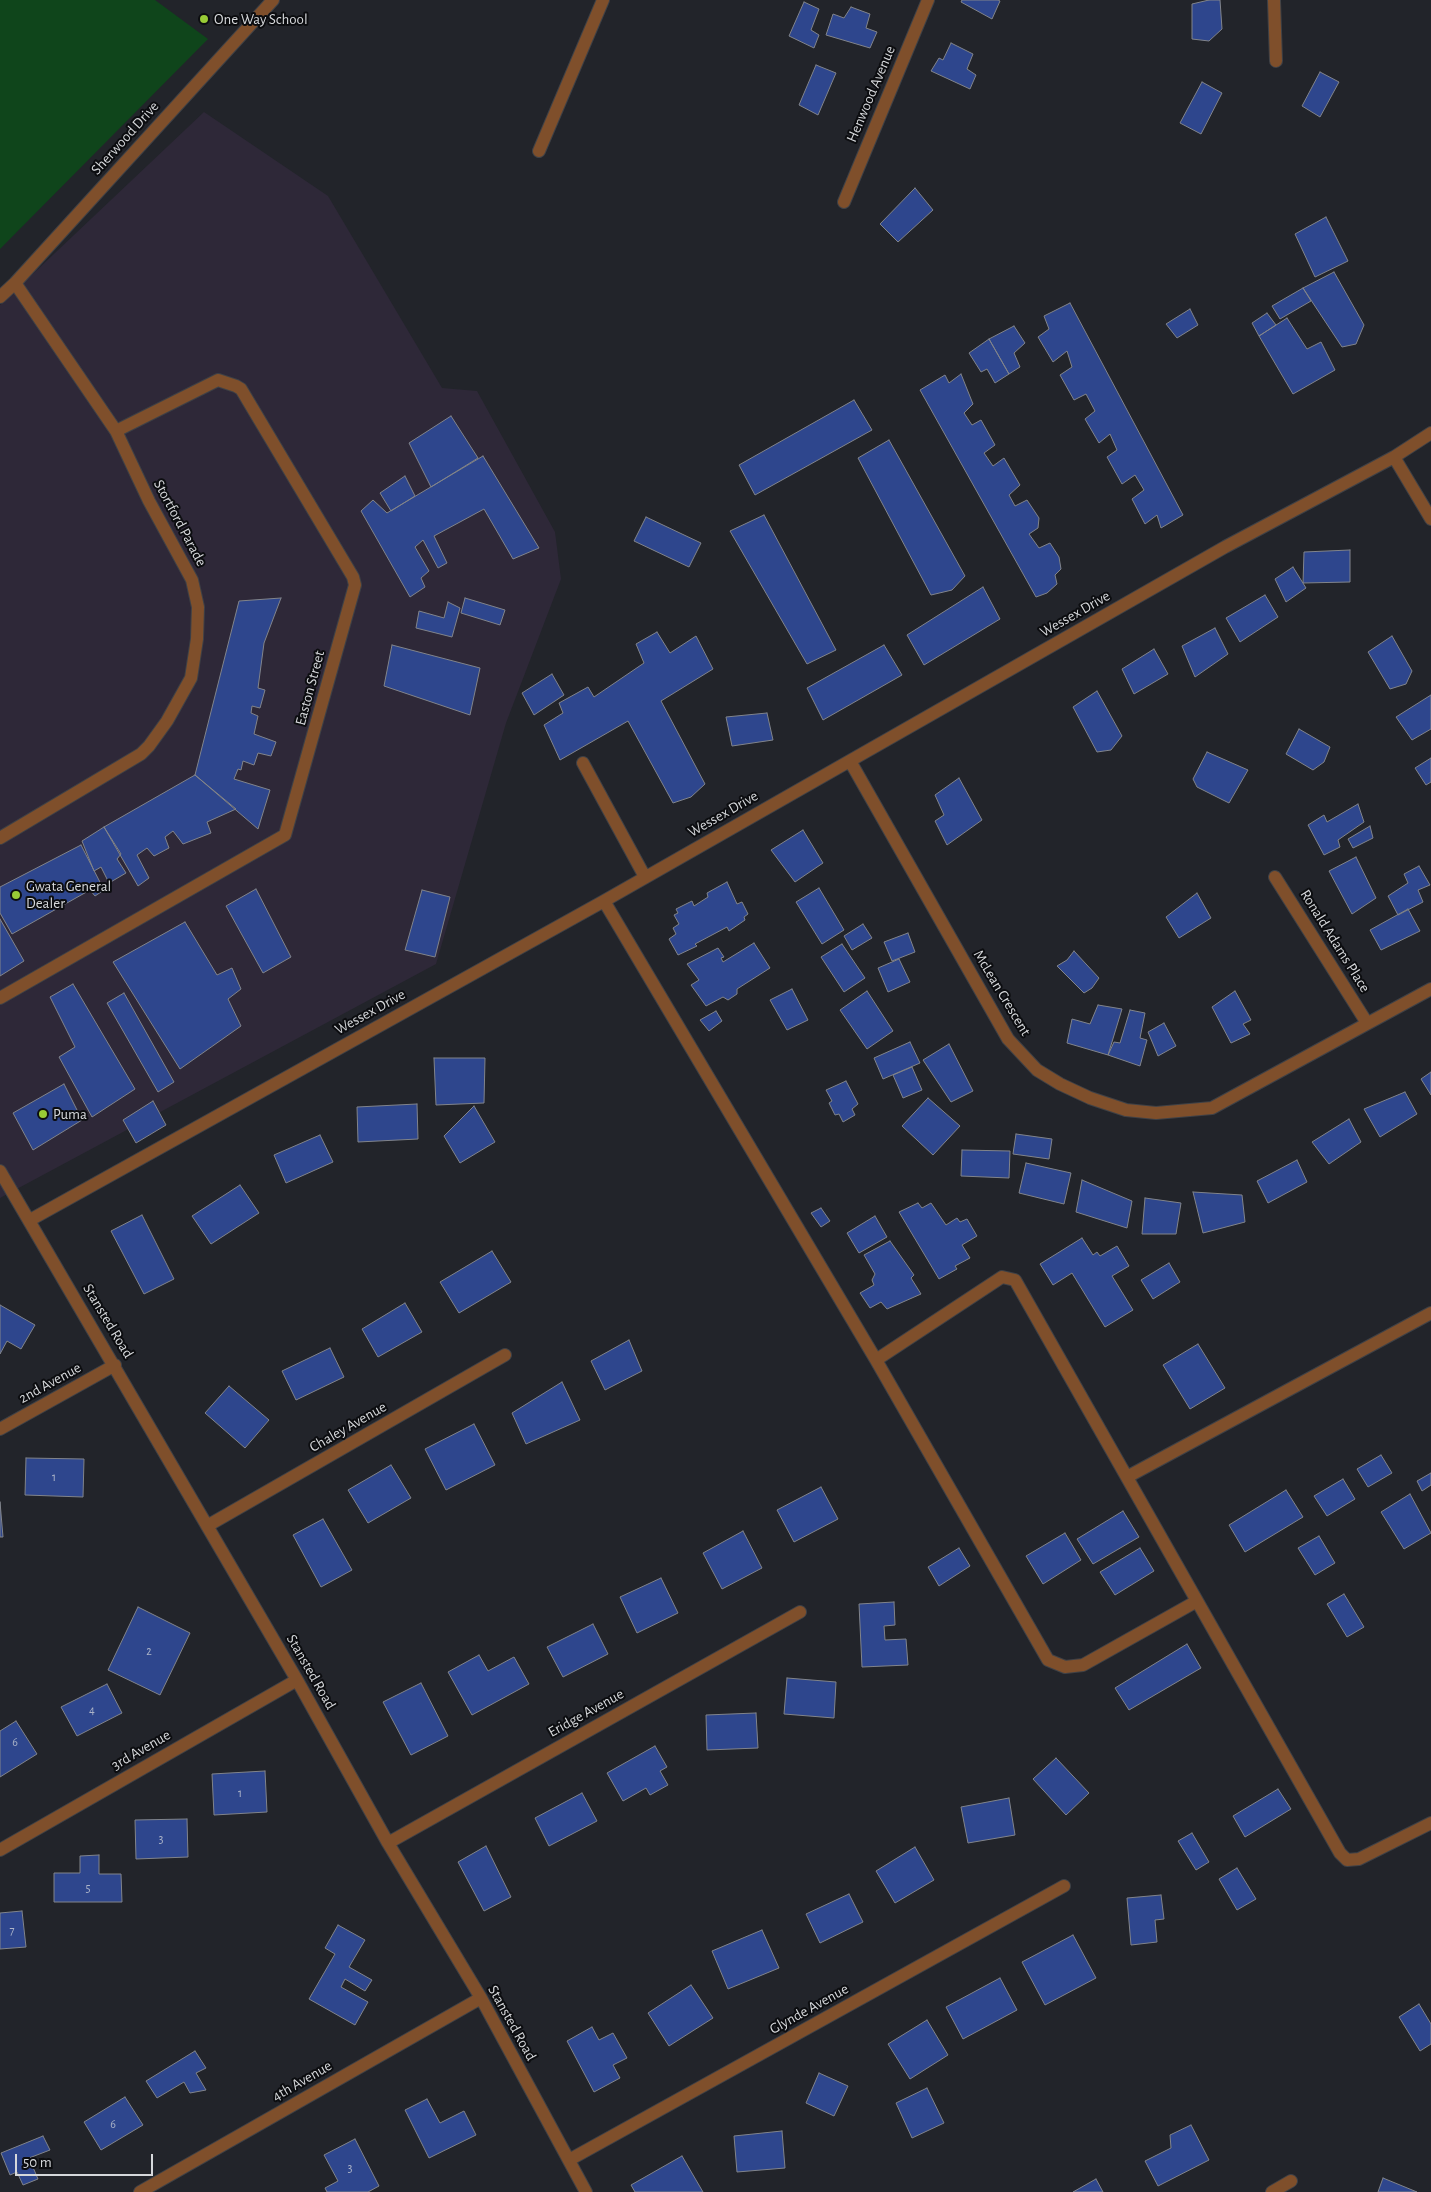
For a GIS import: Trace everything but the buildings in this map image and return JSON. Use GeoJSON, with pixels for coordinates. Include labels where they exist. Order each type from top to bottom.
{"type":"FeatureCollection","features":[{"type":"Feature","properties":{"kind":"street","name":"Sherwood Drive"},"geometry":{"type":"LineString","coordinates":[[0,297],[15,283],[273,0]]}},
{"type":"Feature","properties":{"kind":"street"},"geometry":{"type":"LineString","coordinates":[[539,151],[603,0]]}},
{"type":"Feature","properties":{"kind":"street","name":"Henwood Avenue"},"geometry":{"type":"LineString","coordinates":[[844,202],[928,0]]}},
{"type":"Feature","properties":{"kind":"street"},"geometry":{"type":"LineString","coordinates":[[1274,0],[1276,61]]}},
{"type":"Feature","properties":{"kind":"street","name":"Stortford Parade"},"geometry":{"type":"LineString","coordinates":[[0,838],[141,754],[168,721],[191,678],[198,631],[198,607],[192,580],[149,501],[116,431],[15,283]]}},
{"type":"Feature","properties":{"kind":"street","name":"Easton Street"},"geometry":{"type":"LineString","coordinates":[[0,998],[285,835],[355,585],[348,568],[240,389],[236,386],[218,380],[116,431]]}},
{"type":"Feature","properties":{"kind":"street","name":"Wessex Drive"},"geometry":{"type":"LineString","coordinates":[[30,1220],[604,901],[1225,547],[1394,457],[1431,433]]}},
{"type":"Feature","properties":{"kind":"street"},"geometry":{"type":"LineString","coordinates":[[1394,457],[1431,519]]}},
{"type":"Feature","properties":{"kind":"street","name":"McLean Crescent"},"geometry":{"type":"LineString","coordinates":[[850,761],[1008,1040],[1037,1070],[1060,1084],[1090,1098],[1126,1110],[1156,1113],[1212,1108],[1431,989]]}},
{"type":"Feature","properties":{"kind":"street"},"geometry":{"type":"LineString","coordinates":[[584,763],[646,877]]}},
{"type":"Feature","properties":{"kind":"street","name":"Ronald Adams Place"},"geometry":{"type":"LineString","coordinates":[[1275,877],[1367,1023]]}},
{"type":"Feature","properties":{"kind":"street"},"geometry":{"type":"LineString","coordinates":[[604,901],[876,1360],[1048,1660],[1065,1667],[1083,1665],[1197,1601]]}},
{"type":"Feature","properties":{"kind":"street","name":"Stansted Road"},"geometry":{"type":"LineString","coordinates":[[0,1171],[115,1365],[206,1526],[297,1680],[388,1843],[481,1998],[586,2192]]}},
{"type":"Feature","properties":{"kind":"street"},"geometry":{"type":"LineString","coordinates":[[876,1360],[1002,1277],[1015,1280],[1340,1853],[1347,1860],[1359,1859],[1431,1823]]}},
{"type":"Feature","properties":{"kind":"street"},"geometry":{"type":"LineString","coordinates":[[1127,1477],[1431,1314]]}},
{"type":"Feature","properties":{"kind":"street","name":"Chaley Avenue"},"geometry":{"type":"LineString","coordinates":[[206,1526],[505,1355]]}},
{"type":"Feature","properties":{"kind":"street","name":"2nd Avenue"},"geometry":{"type":"LineString","coordinates":[[0,1429],[115,1365]]}},
{"type":"Feature","properties":{"kind":"street","name":"Eridge Avenue"},"geometry":{"type":"LineString","coordinates":[[388,1843],[800,1612]]}},
{"type":"Feature","properties":{"kind":"street","name":"3rd Avenue"},"geometry":{"type":"LineString","coordinates":[[0,1850],[297,1680]]}},
{"type":"Feature","properties":{"kind":"street","name":"Glynde Avenue"},"geometry":{"type":"LineString","coordinates":[[569,2160],[1064,1886]]}},
{"type":"Feature","properties":{"kind":"street","name":"4th Avenue"},"geometry":{"type":"LineString","coordinates":[[140,2192],[481,1998]]}},
{"type":"Feature","properties":{"kind":"street"},"geometry":{"type":"LineString","coordinates":[[1272,2192],[1291,2181]]}},
{"type":"Feature","properties":{"kind":"shaded area"},"geometry":{"type":"Polygon","coordinates":[[[204,112],[328,196],[442,388],[477,391],[555,532],[561,579],[506,723],[436,964],[0,1198],[0,305],[204,112]]]}},
{"type":"Feature","properties":{"kind":"green space"},"geometry":{"type":"Polygon","coordinates":[[[0,0],[155,0],[208,39],[0,249],[0,0]]]}},
{"type":"Feature","properties":{"kind":"place","name":"One Way School"},"geometry":{"type":"Point","coordinates":[204,19]}},
{"type":"Feature","properties":{"kind":"place","name":"Gwata General Dealer"},"geometry":{"type":"Point","coordinates":[16,895]}},
{"type":"Feature","properties":{"kind":"place","name":"Puma"},"geometry":{"type":"Point","coordinates":[43,1114]}}]}
